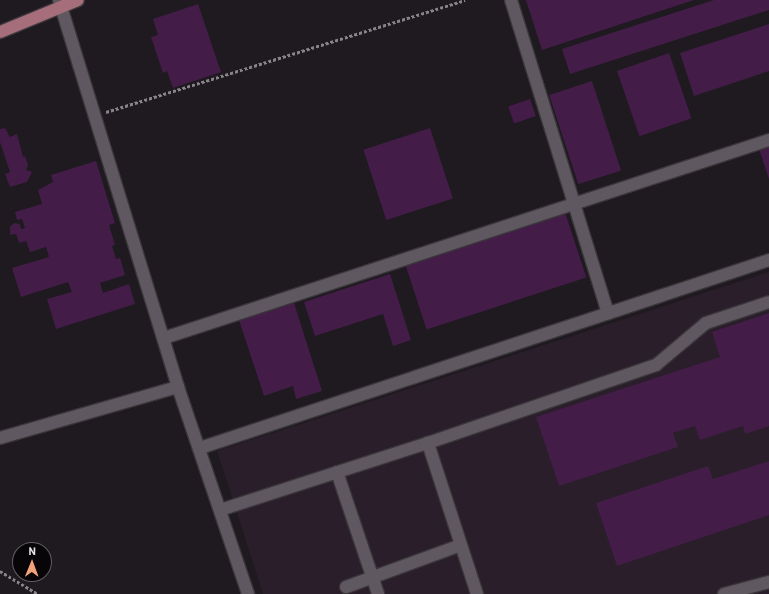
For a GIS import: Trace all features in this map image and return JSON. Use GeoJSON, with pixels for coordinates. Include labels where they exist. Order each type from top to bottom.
{"type":"FeatureCollection","features":[{"type":"Feature","properties":{"kind":"main road"},"geometry":{"type":"LineString","coordinates":[[0,32],[60,3],[78,0]]}},
{"type":"Feature","properties":{"kind":"street"},"geometry":{"type":"LineString","coordinates":[[511,0],[608,314]]}},
{"type":"Feature","properties":{"kind":"street"},"geometry":{"type":"LineString","coordinates":[[60,3],[178,387],[200,448],[248,594]]}},
{"type":"Feature","properties":{"kind":"street"},"geometry":{"type":"LineString","coordinates":[[164,338],[574,202],[769,140]]}},
{"type":"Feature","properties":{"kind":"street"},"geometry":{"type":"LineString","coordinates":[[200,448],[769,260]]}},
{"type":"Feature","properties":{"kind":"street"},"geometry":{"type":"LineString","coordinates":[[220,510],[428,443],[656,365],[706,323],[769,302]]}},
{"type":"Feature","properties":{"kind":"street"},"geometry":{"type":"LineString","coordinates":[[0,438],[178,387]]}},
{"type":"Feature","properties":{"kind":"street"},"geometry":{"type":"LineString","coordinates":[[428,443],[477,594]]}},
{"type":"Feature","properties":{"kind":"street"},"geometry":{"type":"LineString","coordinates":[[337,472],[378,594]]}},
{"type":"Feature","properties":{"kind":"street"},"geometry":{"type":"LineString","coordinates":[[346,587],[461,545]]}},
{"type":"Feature","properties":{"kind":"street"},"geometry":{"type":"LineString","coordinates":[[724,594],[769,582]]}},
{"type":"Feature","properties":{"kind":"path"},"geometry":{"type":"LineString","coordinates":[[94,116],[465,0]]}},
{"type":"Feature","properties":{"kind":"path"},"geometry":{"type":"LineString","coordinates":[[0,571],[38,594]]}},
{"type":"Feature","properties":{"kind":"shaded area"},"geometry":{"type":"Polygon","coordinates":[[[769,272],[769,594],[263,594],[217,451],[769,272]]]}},
{"type":"Feature","properties":{"kind":"building"},"geometry":{"type":"Polygon","coordinates":[[[526,0],[694,0],[542,50],[526,0]]]}},
{"type":"Feature","properties":{"kind":"building"},"geometry":{"type":"Polygon","coordinates":[[[714,0],[769,0],[769,10],[570,74],[562,49],[714,0]]]}},
{"type":"Feature","properties":{"kind":"building"},"geometry":{"type":"Polygon","coordinates":[[[198,4],[221,72],[173,88],[167,71],[163,73],[151,37],[158,35],[153,19],[198,4]]]}},
{"type":"Feature","properties":{"kind":"building"},"geometry":{"type":"Polygon","coordinates":[[[769,24],[769,71],[694,96],[680,53],[769,24]]]}},
{"type":"Feature","properties":{"kind":"building"},"geometry":{"type":"Polygon","coordinates":[[[669,53],[691,118],[639,136],[617,71],[669,53]]]}},
{"type":"Feature","properties":{"kind":"building"},"geometry":{"type":"Polygon","coordinates":[[[592,81],[621,170],[578,184],[549,95],[592,81]]]}},
{"type":"Feature","properties":{"kind":"building"},"geometry":{"type":"Polygon","coordinates":[[[530,99],[536,116],[514,124],[508,106],[530,99]]]}},
{"type":"Feature","properties":{"kind":"building"},"geometry":{"type":"Polygon","coordinates":[[[5,128],[10,137],[17,134],[23,157],[25,156],[28,165],[26,170],[32,172],[27,182],[10,187],[5,174],[10,172],[0,142],[0,129],[5,128]]]}},
{"type":"Feature","properties":{"kind":"building"},"geometry":{"type":"Polygon","coordinates":[[[430,128],[453,198],[386,220],[363,150],[430,128]]]}},
{"type":"Feature","properties":{"kind":"building"},"geometry":{"type":"Polygon","coordinates":[[[769,146],[769,179],[759,149],[769,146]]]}},
{"type":"Feature","properties":{"kind":"building"},"geometry":{"type":"Polygon","coordinates":[[[96,161],[115,223],[109,225],[115,245],[112,246],[116,259],[120,258],[125,275],[100,283],[103,293],[129,284],[135,304],[56,329],[47,299],[72,292],[68,282],[21,297],[12,268],[49,257],[46,247],[30,252],[26,241],[19,243],[16,234],[10,235],[10,227],[14,223],[20,224],[21,229],[25,228],[22,219],[17,220],[15,212],[42,204],[38,190],[53,182],[51,175],[96,161]]]}},
{"type":"Feature","properties":{"kind":"building"},"geometry":{"type":"Polygon","coordinates":[[[565,212],[586,278],[427,330],[405,264],[565,212]]]}},
{"type":"Feature","properties":{"kind":"building"},"geometry":{"type":"Polygon","coordinates":[[[390,274],[411,340],[393,346],[383,314],[315,336],[304,302],[390,274]]]}},
{"type":"Feature","properties":{"kind":"building"},"geometry":{"type":"Polygon","coordinates":[[[294,303],[322,391],[296,399],[293,386],[264,396],[239,320],[294,303]]]}},
{"type":"Feature","properties":{"kind":"building"},"geometry":{"type":"Polygon","coordinates":[[[769,313],[769,426],[745,434],[743,426],[700,440],[695,426],[673,433],[678,447],[559,486],[536,417],[720,357],[712,332],[769,313]]]}},
{"type":"Feature","properties":{"kind":"building"},"geometry":{"type":"Polygon","coordinates":[[[769,461],[769,515],[617,566],[596,503],[708,466],[713,479],[769,461]]]}}]}
